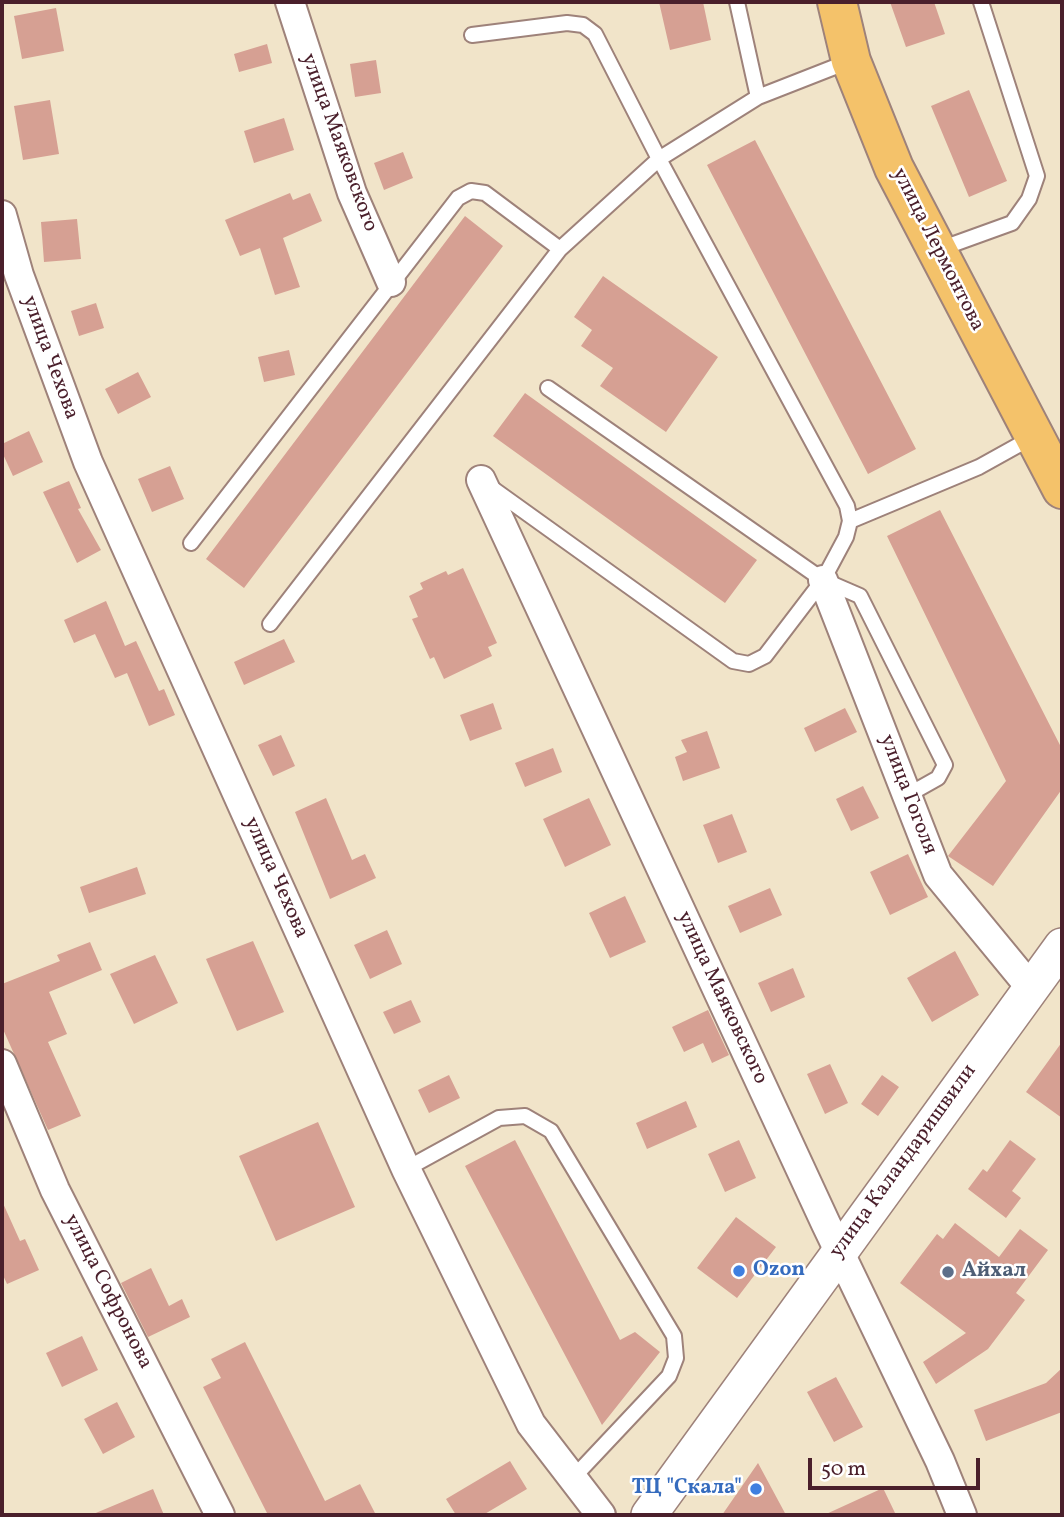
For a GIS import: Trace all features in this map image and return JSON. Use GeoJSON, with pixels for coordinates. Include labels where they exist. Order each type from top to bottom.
{"type":"FeatureCollection","features":[{"type":"Feature","properties":{"kind":"main road","name":"улица Лермонтова"},"geometry":{"type":"LineString","coordinates":[[837,2],[851,61],[894,168],[1062,489]]}},
{"type":"Feature","properties":{"kind":"street","name":"улица Маяковского"},"geometry":{"type":"LineString","coordinates":[[290,2],[352,193],[391,282]]}},
{"type":"Feature","properties":{"kind":"street","name":"улица Чехова"},"geometry":{"type":"LineString","coordinates":[[2,215],[19,275],[88,462],[406,1169],[531,1424],[601,1515]]}},
{"type":"Feature","properties":{"kind":"street","name":"улица Маяковского"},"geometry":{"type":"LineString","coordinates":[[481,480],[839,1251],[940,1461],[962,1515]]}},
{"type":"Feature","properties":{"kind":"street","name":"улица Гоголя"},"geometry":{"type":"LineString","coordinates":[[823,580],[938,874],[1031,988]]}},
{"type":"Feature","properties":{"kind":"street","name":"улица Каландаришвили"},"geometry":{"type":"LineString","coordinates":[[649,1515],[1062,946]]}},
{"type":"Feature","properties":{"kind":"street","name":"улица Софронова"},"geometry":{"type":"LineString","coordinates":[[2,1064],[55,1190],[220,1515]]}},
{"type":"Feature","properties":{"kind":"lane"},"geometry":{"type":"LineString","coordinates":[[737,2],[758,97]]}},
{"type":"Feature","properties":{"kind":"lane"},"geometry":{"type":"LineString","coordinates":[[937,250],[1012,223],[1029,199],[1037,176],[981,2]]}},
{"type":"Feature","properties":{"kind":"lane"},"geometry":{"type":"LineString","coordinates":[[472,35],[567,23],[583,24],[595,34],[659,159],[847,506],[850,522],[846,537],[823,580],[765,656],[749,664],[733,661],[481,480]]}},
{"type":"Feature","properties":{"kind":"lane"},"geometry":{"type":"LineString","coordinates":[[270,624],[560,249],[659,159],[758,97],[851,61]]}},
{"type":"Feature","properties":{"kind":"lane"},"geometry":{"type":"LineString","coordinates":[[191,543],[458,198],[471,191],[485,193],[560,249]]}},
{"type":"Feature","properties":{"kind":"lane"},"geometry":{"type":"LineString","coordinates":[[548,388],[823,580],[860,596],[945,765],[938,778],[906,796]]}},
{"type":"Feature","properties":{"kind":"lane"},"geometry":{"type":"LineString","coordinates":[[850,522],[979,467],[1034,436]]}},
{"type":"Feature","properties":{"kind":"lane"},"geometry":{"type":"LineString","coordinates":[[406,1169],[499,1118],[525,1116],[551,1131],[674,1336],[676,1358],[669,1376],[573,1478]]}},
{"type":"Feature","properties":{"kind":"building"},"geometry":{"type":"Polygon","coordinates":[[[659,2],[703,2],[711,40],[670,50],[659,2]]]}},
{"type":"Feature","properties":{"kind":"building"},"geometry":{"type":"Polygon","coordinates":[[[890,2],[934,2],[945,34],[906,47],[890,2]]]}},
{"type":"Feature","properties":{"kind":"building"},"geometry":{"type":"Polygon","coordinates":[[[56,8],[64,51],[22,59],[14,16],[56,8]]]}},
{"type":"Feature","properties":{"kind":"building"},"geometry":{"type":"Polygon","coordinates":[[[267,44],[272,63],[239,72],[234,54],[267,44]]]}},
{"type":"Feature","properties":{"kind":"building"},"geometry":{"type":"Polygon","coordinates":[[[376,60],[381,93],[355,97],[350,64],[376,60]]]}},
{"type":"Feature","properties":{"kind":"building"},"geometry":{"type":"Polygon","coordinates":[[[969,90],[1007,181],[969,197],[931,106],[969,90]]]}},
{"type":"Feature","properties":{"kind":"building"},"geometry":{"type":"Polygon","coordinates":[[[50,100],[59,154],[23,160],[14,106],[50,100]]]}},
{"type":"Feature","properties":{"kind":"building"},"geometry":{"type":"Polygon","coordinates":[[[284,118],[294,150],[254,163],[244,131],[284,118]]]}},
{"type":"Feature","properties":{"kind":"building"},"geometry":{"type":"Polygon","coordinates":[[[755,140],[916,449],[868,474],[707,165],[755,140]]]}},
{"type":"Feature","properties":{"kind":"building"},"geometry":{"type":"Polygon","coordinates":[[[403,152],[413,178],[384,190],[374,163],[403,152]]]}},
{"type":"Feature","properties":{"kind":"building"},"geometry":{"type":"Polygon","coordinates":[[[290,193],[293,200],[310,193],[322,221],[283,238],[300,287],[275,295],[260,248],[240,256],[225,220],[290,193]]]}},
{"type":"Feature","properties":{"kind":"building"},"geometry":{"type":"Polygon","coordinates":[[[465,216],[503,246],[244,588],[206,559],[465,216]]]}},
{"type":"Feature","properties":{"kind":"building"},"geometry":{"type":"Polygon","coordinates":[[[77,219],[81,259],[44,262],[41,222],[77,219]]]}},
{"type":"Feature","properties":{"kind":"building"},"geometry":{"type":"Polygon","coordinates":[[[603,276],[718,357],[666,432],[600,386],[613,368],[581,346],[592,330],[574,317],[603,276]]]}},
{"type":"Feature","properties":{"kind":"building"},"geometry":{"type":"Polygon","coordinates":[[[96,303],[104,328],[79,336],[71,311],[96,303]]]}},
{"type":"Feature","properties":{"kind":"building"},"geometry":{"type":"Polygon","coordinates":[[[289,350],[295,375],[264,382],[258,357],[289,350]]]}},
{"type":"Feature","properties":{"kind":"building"},"geometry":{"type":"Polygon","coordinates":[[[138,372],[151,397],[118,414],[105,389],[138,372]]]}},
{"type":"Feature","properties":{"kind":"building"},"geometry":{"type":"Polygon","coordinates":[[[525,393],[757,560],[725,603],[493,436],[525,393]]]}},
{"type":"Feature","properties":{"kind":"building"},"geometry":{"type":"Polygon","coordinates":[[[29,431],[43,462],[13,476],[2,452],[2,444],[29,431]]]}},
{"type":"Feature","properties":{"kind":"building"},"geometry":{"type":"Polygon","coordinates":[[[170,466],[184,499],[152,512],[138,479],[170,466]]]}},
{"type":"Feature","properties":{"kind":"building"},"geometry":{"type":"Polygon","coordinates":[[[69,481],[81,508],[78,509],[101,550],[77,563],[43,492],[69,481]]]}},
{"type":"Feature","properties":{"kind":"building"},"geometry":{"type":"Polygon","coordinates":[[[940,510],[1062,749],[1062,789],[993,886],[948,856],[1006,781],[887,536],[940,510]]]}},
{"type":"Feature","properties":{"kind":"building"},"geometry":{"type":"Polygon","coordinates":[[[463,568],[497,643],[488,647],[492,656],[444,679],[434,657],[430,659],[412,619],[418,617],[409,596],[423,589],[420,583],[446,571],[448,575],[463,568]]]}},
{"type":"Feature","properties":{"kind":"building"},"geometry":{"type":"Polygon","coordinates":[[[106,601],[125,646],[136,641],[159,691],[164,689],[175,715],[149,726],[127,673],[115,678],[95,634],[74,643],[64,620],[106,601]]]}},
{"type":"Feature","properties":{"kind":"building"},"geometry":{"type":"Polygon","coordinates":[[[284,639],[295,662],[244,685],[234,662],[284,639]]]}},
{"type":"Feature","properties":{"kind":"building"},"geometry":{"type":"Polygon","coordinates":[[[493,703],[502,729],[470,741],[460,715],[493,703]]]}},
{"type":"Feature","properties":{"kind":"building"},"geometry":{"type":"Polygon","coordinates":[[[845,708],[857,732],[815,752],[804,728],[845,708]]]}},
{"type":"Feature","properties":{"kind":"building"},"geometry":{"type":"Polygon","coordinates":[[[707,731],[720,768],[683,781],[675,757],[687,752],[681,740],[707,731]]]}},
{"type":"Feature","properties":{"kind":"building"},"geometry":{"type":"Polygon","coordinates":[[[281,735],[295,766],[273,776],[258,745],[281,735]]]}},
{"type":"Feature","properties":{"kind":"building"},"geometry":{"type":"Polygon","coordinates":[[[553,748],[562,772],[525,787],[515,763],[553,748]]]}},
{"type":"Feature","properties":{"kind":"building"},"geometry":{"type":"Polygon","coordinates":[[[863,786],[879,818],[851,831],[836,799],[863,786]]]}},
{"type":"Feature","properties":{"kind":"building"},"geometry":{"type":"Polygon","coordinates":[[[326,798],[352,860],[365,854],[376,878],[330,899],[295,812],[326,798]]]}},
{"type":"Feature","properties":{"kind":"building"},"geometry":{"type":"Polygon","coordinates":[[[589,798],[611,845],[565,867],[543,819],[589,798]]]}},
{"type":"Feature","properties":{"kind":"building"},"geometry":{"type":"Polygon","coordinates":[[[732,814],[747,852],[718,863],[703,825],[732,814]]]}},
{"type":"Feature","properties":{"kind":"building"},"geometry":{"type":"Polygon","coordinates":[[[908,854],[928,897],[890,915],[870,872],[908,854]]]}},
{"type":"Feature","properties":{"kind":"building"},"geometry":{"type":"Polygon","coordinates":[[[137,867],[146,894],[89,913],[80,887],[137,867]]]}},
{"type":"Feature","properties":{"kind":"building"},"geometry":{"type":"Polygon","coordinates":[[[770,888],[782,915],[740,933],[728,906],[770,888]]]}},
{"type":"Feature","properties":{"kind":"building"},"geometry":{"type":"Polygon","coordinates":[[[625,896],[646,942],[610,958],[589,913],[625,896]]]}},
{"type":"Feature","properties":{"kind":"building"},"geometry":{"type":"Polygon","coordinates":[[[387,930],[402,964],[370,979],[354,945],[387,930]]]}},
{"type":"Feature","properties":{"kind":"building"},"geometry":{"type":"Polygon","coordinates":[[[253,941],[284,1012],[237,1031],[206,959],[253,941]]]}},
{"type":"Feature","properties":{"kind":"building"},"geometry":{"type":"Polygon","coordinates":[[[90,942],[102,970],[49,992],[67,1034],[48,1042],[81,1116],[48,1130],[2,1027],[2,984],[60,961],[57,955],[90,942]]]}},
{"type":"Feature","properties":{"kind":"building"},"geometry":{"type":"Polygon","coordinates":[[[955,951],[979,995],[932,1022],[907,978],[955,951]]]}},
{"type":"Feature","properties":{"kind":"building"},"geometry":{"type":"Polygon","coordinates":[[[155,955],[178,1003],[134,1024],[110,974],[155,955]]]}},
{"type":"Feature","properties":{"kind":"building"},"geometry":{"type":"Polygon","coordinates":[[[793,968],[805,997],[771,1012],[758,983],[793,968]]]}},
{"type":"Feature","properties":{"kind":"building"},"geometry":{"type":"Polygon","coordinates":[[[411,1000],[421,1022],[394,1034],[383,1012],[411,1000]]]}},
{"type":"Feature","properties":{"kind":"building"},"geometry":{"type":"Polygon","coordinates":[[[708,1010],[729,1055],[712,1063],[703,1043],[684,1052],[672,1027],[708,1010]]]}},
{"type":"Feature","properties":{"kind":"building"},"geometry":{"type":"Polygon","coordinates":[[[1062,1042],[1062,1118],[1026,1092],[1062,1042]]]}},
{"type":"Feature","properties":{"kind":"building"},"geometry":{"type":"Polygon","coordinates":[[[830,1064],[848,1103],[825,1114],[807,1074],[830,1064]]]}},
{"type":"Feature","properties":{"kind":"building"},"geometry":{"type":"Polygon","coordinates":[[[449,1075],[460,1098],[429,1113],[418,1090],[449,1075]]]}},
{"type":"Feature","properties":{"kind":"building"},"geometry":{"type":"Polygon","coordinates":[[[882,1075],[899,1087],[878,1116],[861,1104],[882,1075]]]}},
{"type":"Feature","properties":{"kind":"building"},"geometry":{"type":"Polygon","coordinates":[[[686,1101],[697,1127],[647,1149],[636,1123],[686,1101]]]}},
{"type":"Feature","properties":{"kind":"building"},"geometry":{"type":"Polygon","coordinates":[[[318,1122],[355,1207],[276,1241],[239,1156],[318,1122]]]}},
{"type":"Feature","properties":{"kind":"building"},"geometry":{"type":"Polygon","coordinates":[[[515,1140],[620,1340],[635,1332],[660,1352],[602,1425],[465,1166],[515,1140]]]}},
{"type":"Feature","properties":{"kind":"building"},"geometry":{"type":"Polygon","coordinates":[[[739,1140],[756,1178],[725,1192],[708,1154],[739,1140]]]}},
{"type":"Feature","properties":{"kind":"building"},"geometry":{"type":"Polygon","coordinates":[[[1010,1140],[1036,1159],[1012,1191],[1021,1198],[1006,1218],[968,1189],[983,1169],[987,1172],[1010,1140]]]}},
{"type":"Feature","properties":{"kind":"building"},"geometry":{"type":"Polygon","coordinates":[[[2,1201],[20,1241],[25,1239],[39,1270],[7,1284],[2,1273],[2,1201]]]}},
{"type":"Feature","properties":{"kind":"building"},"geometry":{"type":"Polygon","coordinates":[[[736,1217],[776,1247],[737,1298],[697,1268],[736,1217]]]}},
{"type":"Feature","properties":{"kind":"building"},"geometry":{"type":"Polygon","coordinates":[[[955,1223],[999,1257],[1020,1229],[1048,1250],[1016,1293],[1025,1300],[988,1349],[936,1384],[923,1362],[966,1333],[900,1283],[937,1234],[943,1239],[955,1223]]]}},
{"type":"Feature","properties":{"kind":"building"},"geometry":{"type":"Polygon","coordinates":[[[151,1268],[169,1306],[182,1299],[190,1317],[148,1337],[121,1283],[151,1268]]]}},
{"type":"Feature","properties":{"kind":"building"},"geometry":{"type":"Polygon","coordinates":[[[82,1336],[98,1370],[62,1387],[46,1353],[82,1336]]]}},
{"type":"Feature","properties":{"kind":"building"},"geometry":{"type":"Polygon","coordinates":[[[245,1342],[325,1501],[360,1484],[376,1515],[268,1515],[203,1387],[221,1378],[211,1359],[245,1342]]]}},
{"type":"Feature","properties":{"kind":"building"},"geometry":{"type":"Polygon","coordinates":[[[1062,1368],[1062,1412],[986,1441],[974,1410],[1046,1383],[1062,1368]]]}},
{"type":"Feature","properties":{"kind":"building"},"geometry":{"type":"Polygon","coordinates":[[[836,1377],[863,1427],[834,1442],[807,1392],[836,1377]]]}},
{"type":"Feature","properties":{"kind":"building"},"geometry":{"type":"Polygon","coordinates":[[[117,1402],[135,1437],[103,1454],[84,1419],[117,1402]]]}},
{"type":"Feature","properties":{"kind":"building"},"geometry":{"type":"Polygon","coordinates":[[[510,1461],[527,1489],[483,1515],[456,1515],[446,1499],[510,1461]]]}},
{"type":"Feature","properties":{"kind":"building","name":"ТЦ \"Скала\""},"geometry":{"type":"Polygon","coordinates":[[[758,1463],[786,1515],[722,1515],[758,1463]]]}},
{"type":"Feature","properties":{"kind":"building"},"geometry":{"type":"Polygon","coordinates":[[[883,1488],[896,1515],[824,1515],[883,1488]]]}},
{"type":"Feature","properties":{"kind":"building"},"geometry":{"type":"Polygon","coordinates":[[[153,1489],[164,1515],[91,1515],[153,1489]]]}},
{"type":"Feature","properties":{"kind":"place","name":"Ozon"},"geometry":{"type":"Point","coordinates":[739,1271]}},
{"type":"Feature","properties":{"kind":"place","name":"Айхал"},"geometry":{"type":"Point","coordinates":[948,1272]}},
{"type":"Feature","properties":{"kind":"place","name":"ТЦ \"Скала\""},"geometry":{"type":"Point","coordinates":[756,1489]}}]}
